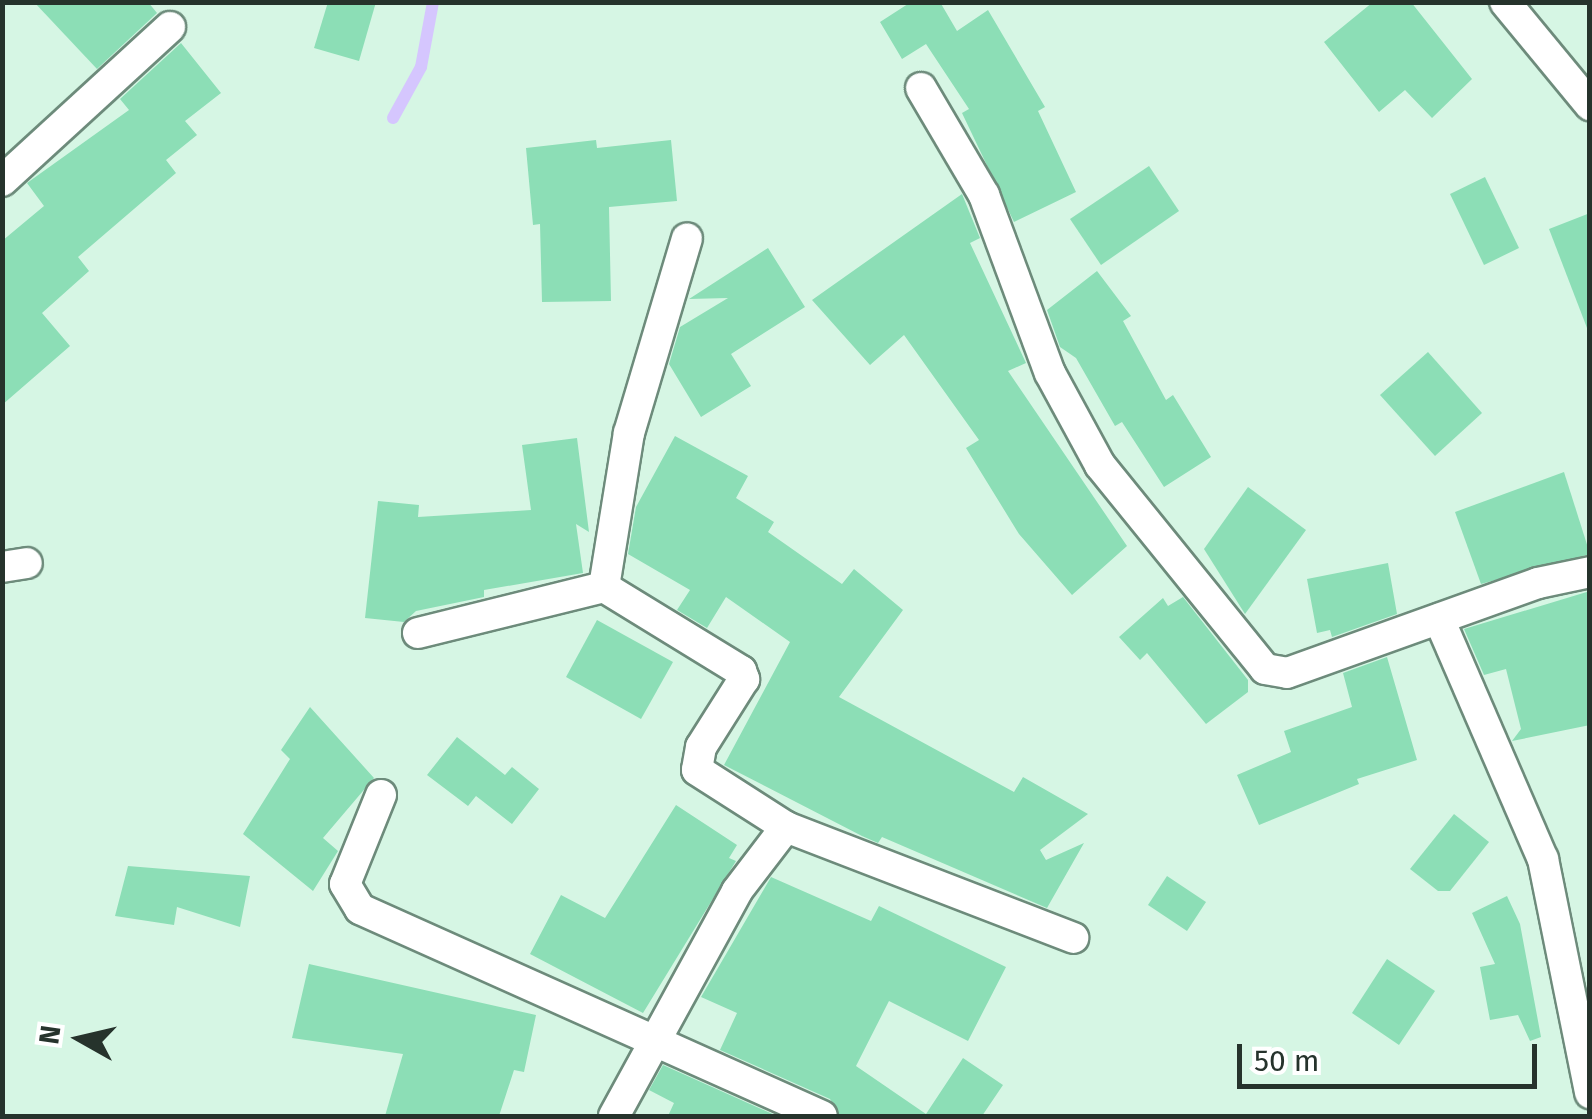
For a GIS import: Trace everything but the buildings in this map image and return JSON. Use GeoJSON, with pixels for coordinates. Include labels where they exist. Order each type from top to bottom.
{"type":"FeatureCollection","features":[{"type":"Feature","properties":{"kind":"street"},"geometry":{"type":"LineString","coordinates":[[1505,2],[1590,104]]}},
{"type":"Feature","properties":{"kind":"street"},"geometry":{"type":"LineString","coordinates":[[2,181],[170,27]]}},
{"type":"Feature","properties":{"kind":"street"},"geometry":{"type":"LineString","coordinates":[[921,88],[984,195],[1050,373],[1100,465],[1238,644],[1265,669],[1287,673],[1538,583],[1590,572]]}},
{"type":"Feature","properties":{"kind":"street"},"geometry":{"type":"LineString","coordinates":[[604,587],[629,433],[687,238]]}},
{"type":"Feature","properties":{"kind":"street"},"geometry":{"type":"LineString","coordinates":[[418,633],[604,587],[741,671],[744,679],[701,747],[698,770],[786,828],[1073,938]]}},
{"type":"Feature","properties":{"kind":"street"},"geometry":{"type":"LineString","coordinates":[[1439,619],[1543,859],[1590,1093]]}},
{"type":"Feature","properties":{"kind":"street"},"geometry":{"type":"LineString","coordinates":[[382,795],[345,884],[352,902],[466,961],[653,1039],[822,1116]]}},
{"type":"Feature","properties":{"kind":"street"},"geometry":{"type":"LineString","coordinates":[[614,1116],[737,892],[786,828]]}},
{"type":"Feature","properties":{"kind":"waterway"},"geometry":{"type":"LineString","coordinates":[[393,118],[421,67],[433,2]]}}]}
